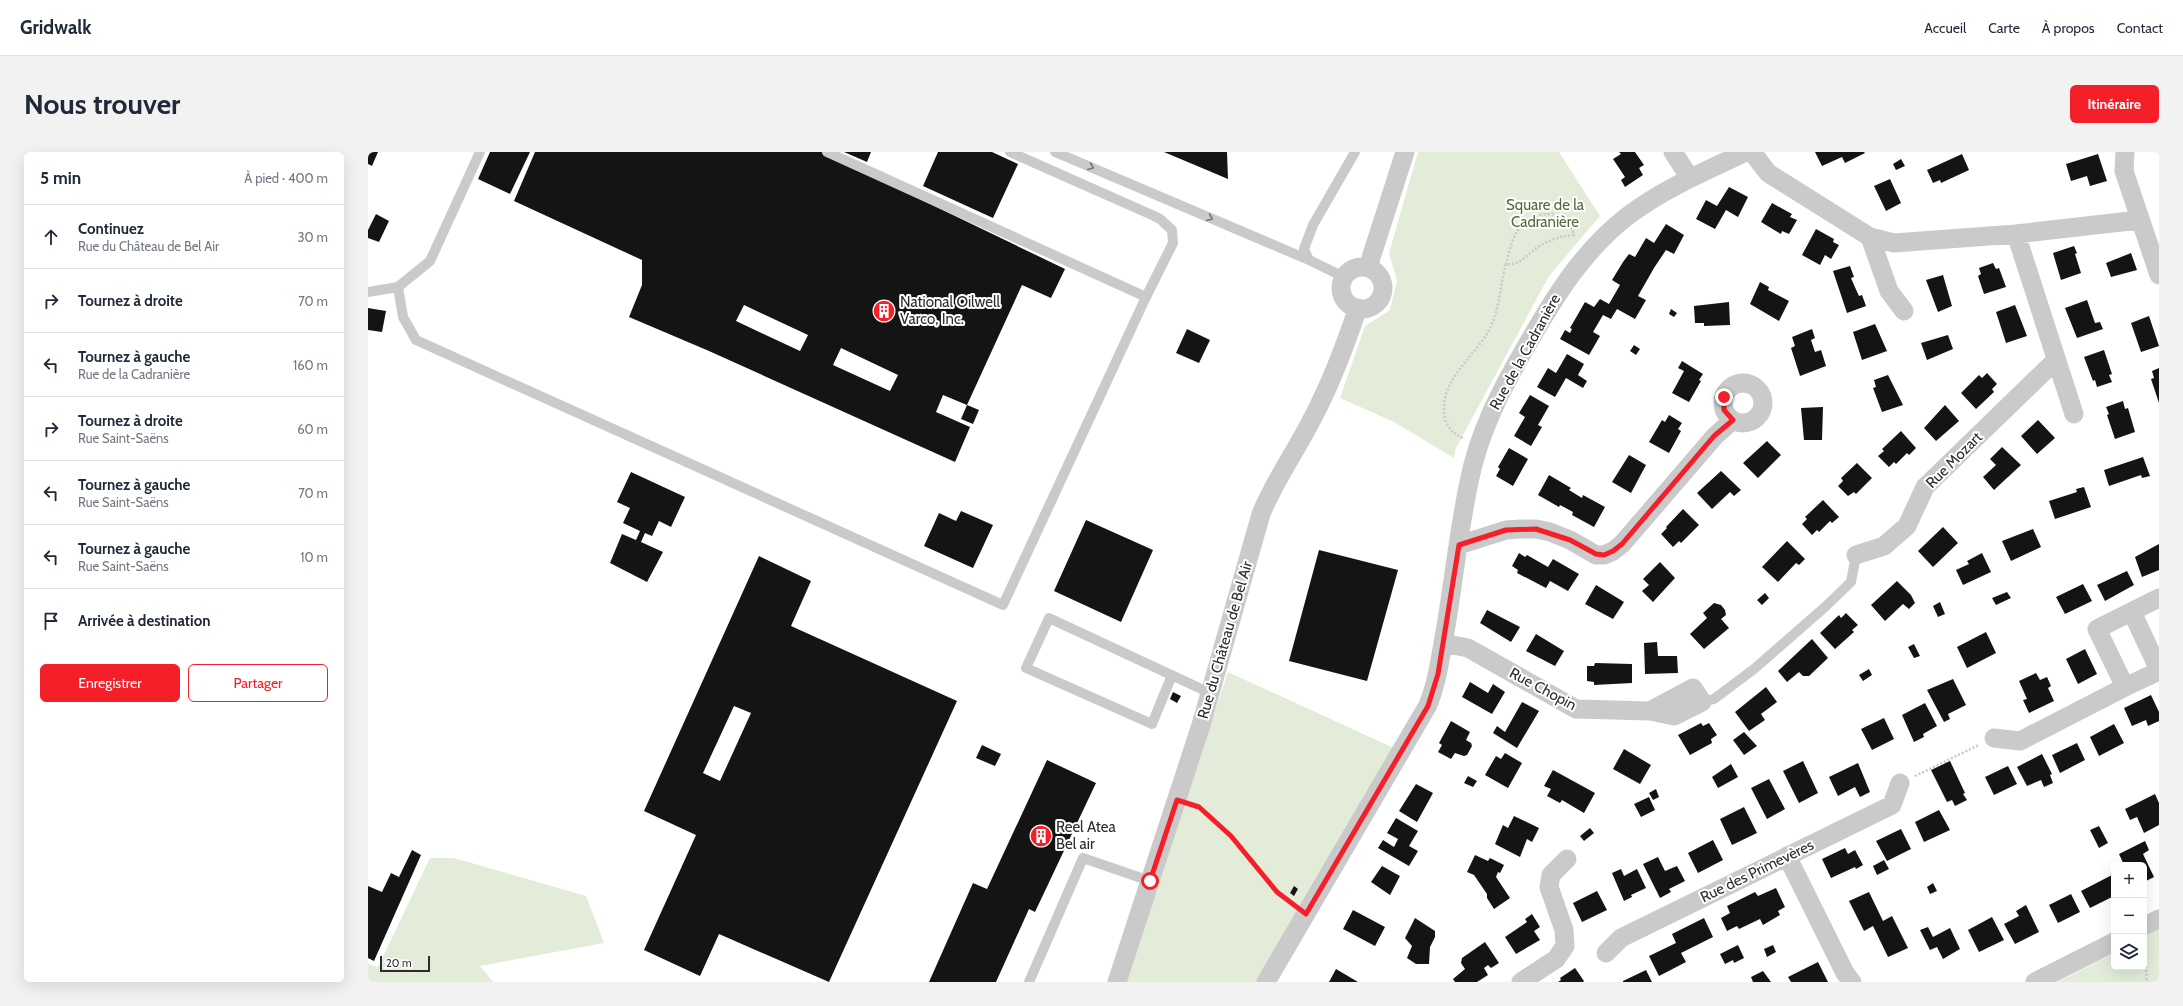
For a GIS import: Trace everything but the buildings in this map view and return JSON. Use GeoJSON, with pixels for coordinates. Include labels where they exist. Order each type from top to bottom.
{"type":"FeatureCollection","features":[{"type":"Feature","properties":{"kind":"street"},"geometry":{"type":"LineString","coordinates":[[1368,267],[1405,152]]}},
{"type":"Feature","properties":{"kind":"street"},"geometry":{"type":"LineString","coordinates":[[1673,152],[1690,178]]}},
{"type":"Feature","properties":{"kind":"street","name":"Rue de la Cadranière"},"geometry":{"type":"LineString","coordinates":[[1266,982],[1428,706],[1435,684],[1443,643],[1469,482],[1479,443],[1493,407],[1508,377],[1552,302],[1582,259],[1609,232],[1628,216],[1664,191],[1746,152]]}},
{"type":"Feature","properties":{"kind":"street"},"geometry":{"type":"LineString","coordinates":[[1752,152],[1768,173],[1870,237],[1894,243],[2016,234],[2139,220]]}},
{"type":"Feature","properties":{"kind":"street"},"geometry":{"type":"LineString","coordinates":[[2125,152],[2124,171],[2139,220],[2159,275]]}},
{"type":"Feature","properties":{"kind":"street"},"geometry":{"type":"LineString","coordinates":[[2016,234],[2055,361],[2074,414]]}},
{"type":"Feature","properties":{"kind":"street"},"geometry":{"type":"LineString","coordinates":[[1870,237],[1889,292],[1904,311]]}},
{"type":"Feature","properties":{"kind":"street"},"geometry":{"type":"LineString","coordinates":[[1362,266],[1368,267],[1375,271],[1380,277],[1383,285],[1383,293],[1373,306],[1358,308],[1352,306],[1344,299],[1341,288],[1344,277],[1352,269],[1362,266]]}},
{"type":"Feature","properties":{"kind":"street","name":"Rue du Château de Bel Air"},"geometry":{"type":"LineString","coordinates":[[1117,982],[1177,800],[1210,693],[1261,514],[1274,486],[1310,424],[1333,377],[1358,308]]}},
{"type":"Feature","properties":{"kind":"street","name":"Rue Mozart"},"geometry":{"type":"LineString","coordinates":[[1856,555],[1884,546],[1907,526],[1925,488],[2055,361]]}},
{"type":"Feature","properties":{"kind":"street"},"geometry":{"type":"LineString","coordinates":[[1459,545],[1506,530],[1536,529],[1570,540],[1596,554],[1604,555],[1613,551],[1622,544],[1714,436],[1733,420]]}},
{"type":"Feature","properties":{"kind":"street"},"geometry":{"type":"LineString","coordinates":[[2125,687],[2097,629],[2159,598]]}},
{"type":"Feature","properties":{"kind":"street"},"geometry":{"type":"LineString","coordinates":[[1994,738],[2020,741],[2159,670],[2132,612]]}},
{"type":"Feature","properties":{"kind":"street","name":"Rue Chopin"},"geometry":{"type":"LineString","coordinates":[[1443,643],[1468,648],[1576,709],[1650,711],[1674,716],[1702,702]]}},
{"type":"Feature","properties":{"kind":"street","name":"Rue des Primevères"},"geometry":{"type":"LineString","coordinates":[[1606,953],[1621,938],[1892,805],[1900,783]]}},
{"type":"Feature","properties":{"kind":"street"},"geometry":{"type":"LineString","coordinates":[[1787,856],[1845,973],[1852,982]]}},
{"type":"Feature","properties":{"kind":"street"},"geometry":{"type":"LineString","coordinates":[[1521,982],[1556,959],[1565,946],[1564,930],[1549,887],[1551,875],[1567,859]]}},
{"type":"Feature","properties":{"kind":"street"},"geometry":{"type":"LineString","coordinates":[[2147,925],[2159,919]]}},
{"type":"Feature","properties":{"kind":"street"},"geometry":{"type":"LineString","coordinates":[[2034,982],[2111,944]]}},
{"type":"Feature","properties":{"kind":"lane"},"geometry":{"type":"LineString","coordinates":[[368,292],[398,288],[430,261],[480,152]]}},
{"type":"Feature","properties":{"kind":"lane"},"geometry":{"type":"LineString","coordinates":[[827,152],[1146,297]]}},
{"type":"Feature","properties":{"kind":"lane"},"geometry":{"type":"LineString","coordinates":[[398,288],[403,317],[416,340],[1003,605],[1146,297],[1173,243],[1172,230],[1160,219],[1010,152]]}},
{"type":"Feature","properties":{"kind":"lane"},"geometry":{"type":"LineString","coordinates":[[1055,152],[1309,260],[1344,277]]}},
{"type":"Feature","properties":{"kind":"lane"},"geometry":{"type":"LineString","coordinates":[[1309,260],[1305,254],[1304,244],[1355,152]]}},
{"type":"Feature","properties":{"kind":"lane","name":"Rue Chopin"},"geometry":{"type":"LineString","coordinates":[[1702,702],[1714,699],[1754,669],[1825,607],[1851,582],[1856,555]]}},
{"type":"Feature","properties":{"kind":"lane"},"geometry":{"type":"LineString","coordinates":[[1172,675],[1152,724],[1026,668],[1049,618],[1172,675],[1210,693]]}},
{"type":"Feature","properties":{"kind":"lane"},"geometry":{"type":"LineString","coordinates":[[1029,982],[1083,858],[1150,881]]}},
{"type":"Feature","properties":{"kind":"path"},"geometry":{"type":"LineString","coordinates":[[1479,443],[1452,432],[1446,420],[1445,401],[1448,388],[1454,376],[1490,327],[1495,317],[1506,264],[1511,244],[1521,224],[1540,214],[1554,214],[1566,222],[1574,232],[1574,235],[1564,236],[1538,247],[1521,262],[1506,264]]}},
{"type":"Feature","properties":{"kind":"path"},"geometry":{"type":"LineString","coordinates":[[1900,783],[1994,738]]}},
{"type":"Feature","properties":{"kind":"path"},"geometry":{"type":"LineString","coordinates":[[1177,800],[1199,807],[1231,836],[1277,892],[1306,914]]}},
{"type":"Feature","properties":{"kind":"path"},"geometry":{"type":"LineString","coordinates":[[2146,970],[2147,982]]}},
{"type":"Feature","properties":{"kind":"green space","name":"Square de la Cadranière"},"geometry":{"type":"Polygon","coordinates":[[[1418,152],[1559,152],[1600,216],[1549,276],[1456,448],[1454,458],[1394,422],[1340,398],[1365,326],[1390,310],[1397,281],[1389,253],[1418,152]]]}},
{"type":"Feature","properties":{"kind":"green space"},"geometry":{"type":"Polygon","coordinates":[[[1228,672],[1396,749],[1258,982],[1124,982],[1228,672]]]}},
{"type":"Feature","properties":{"kind":"green space"},"geometry":{"type":"Polygon","coordinates":[[[430,858],[454,858],[586,896],[604,943],[480,966],[493,982],[368,982],[368,964],[378,967],[430,858]]]}},
{"type":"Feature","properties":{"kind":"green space"},"geometry":{"type":"Polygon","coordinates":[[[2159,929],[2159,982],[2058,982],[2111,955],[2111,970],[2147,970],[2147,935],[2159,929]]]}},
{"type":"Feature","properties":{"kind":"place","name":"National Oilwell Varco, Inc."},"geometry":{"type":"Point","coordinates":[884,311]}},
{"type":"Feature","properties":{"kind":"place","name":"Reel Atea Bel air"},"geometry":{"type":"Point","coordinates":[1041,836]}},
{"type":"Feature","properties":{"kind":"route"},"geometry":{"type":"LineString","coordinates":[[1150,881],[1177,800],[1199,807],[1231,836],[1277,892],[1306,914],[1409,741],[1428,706],[1438,674],[1459,545],[1506,530],[1536,529],[1550,532],[1570,540],[1596,554],[1604,555],[1613,551],[1622,544],[1714,436],[1733,420],[1724,410],[1724,397]]}}]}
